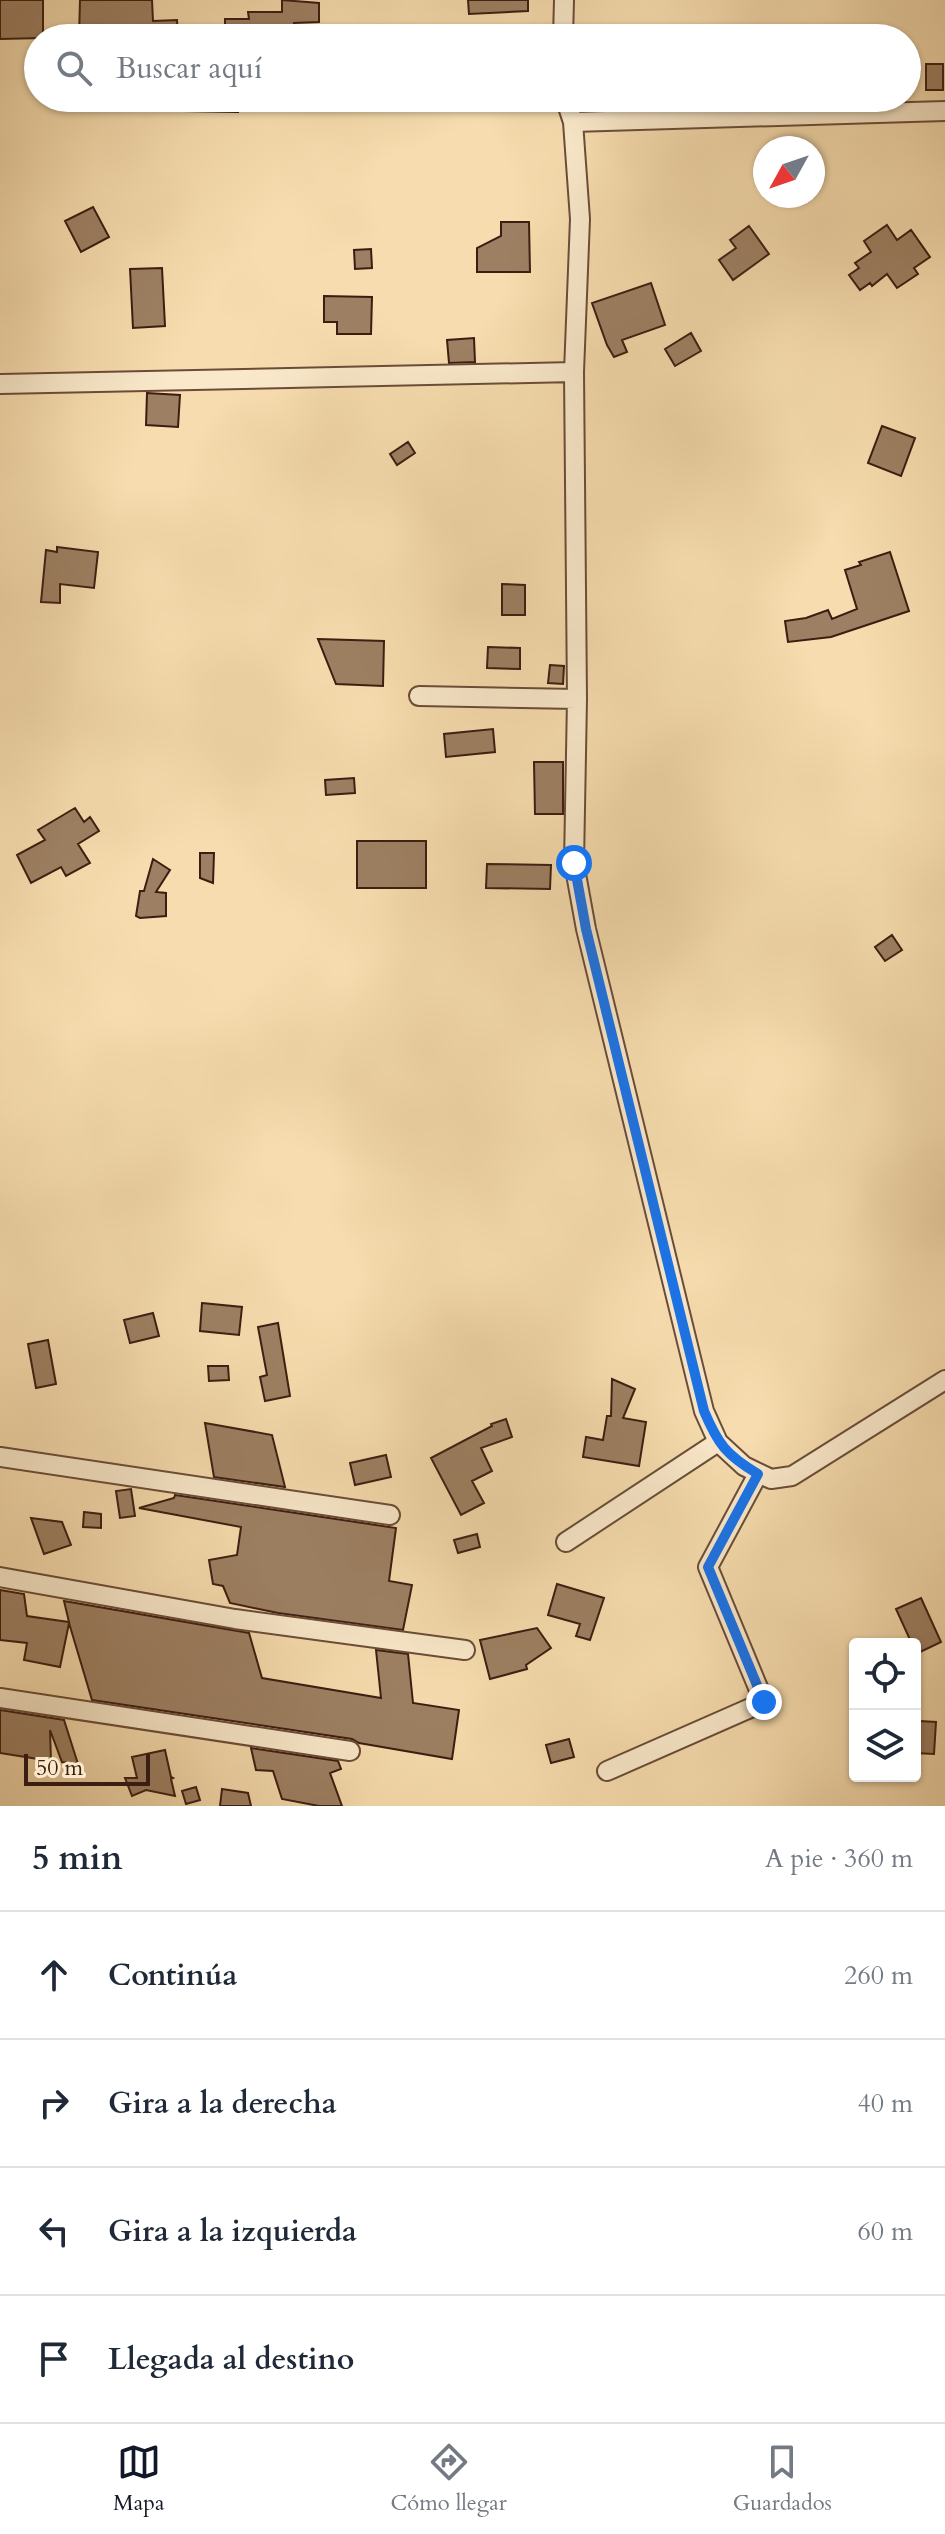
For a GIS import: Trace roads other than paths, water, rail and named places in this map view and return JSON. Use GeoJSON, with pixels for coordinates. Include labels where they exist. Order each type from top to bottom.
{"type":"FeatureCollection","features":[{"type":"Feature","properties":{"kind":"street"},"geometry":{"type":"LineString","coordinates":[[563,24],[564,0]]}},
{"type":"Feature","properties":{"kind":"street"},"geometry":{"type":"LineString","coordinates":[[921,112],[945,111]]}},
{"type":"Feature","properties":{"kind":"street"},"geometry":{"type":"LineString","coordinates":[[570,112],[580,219],[574,372],[577,699],[574,863],[586,929],[704,1411],[718,1442],[744,1466],[771,1479],[792,1476],[945,1380]]}},
{"type":"Feature","properties":{"kind":"street"},"geometry":{"type":"LineString","coordinates":[[573,122],[911,112]]}},
{"type":"Feature","properties":{"kind":"street"},"geometry":{"type":"LineString","coordinates":[[0,384],[574,372]]}},
{"type":"Feature","properties":{"kind":"street"},"geometry":{"type":"LineString","coordinates":[[419,696],[577,699]]}},
{"type":"Feature","properties":{"kind":"street"},"geometry":{"type":"LineString","coordinates":[[566,1542],[718,1442]]}},
{"type":"Feature","properties":{"kind":"street"},"geometry":{"type":"LineString","coordinates":[[0,1457],[390,1515]]}},
{"type":"Feature","properties":{"kind":"street"},"geometry":{"type":"LineString","coordinates":[[607,1771],[764,1702],[708,1567],[758,1474]]}},
{"type":"Feature","properties":{"kind":"street"},"geometry":{"type":"LineString","coordinates":[[0,1577],[235,1619],[465,1650]]}},
{"type":"Feature","properties":{"kind":"street"},"geometry":{"type":"LineString","coordinates":[[0,1698],[350,1751]]}}]}
